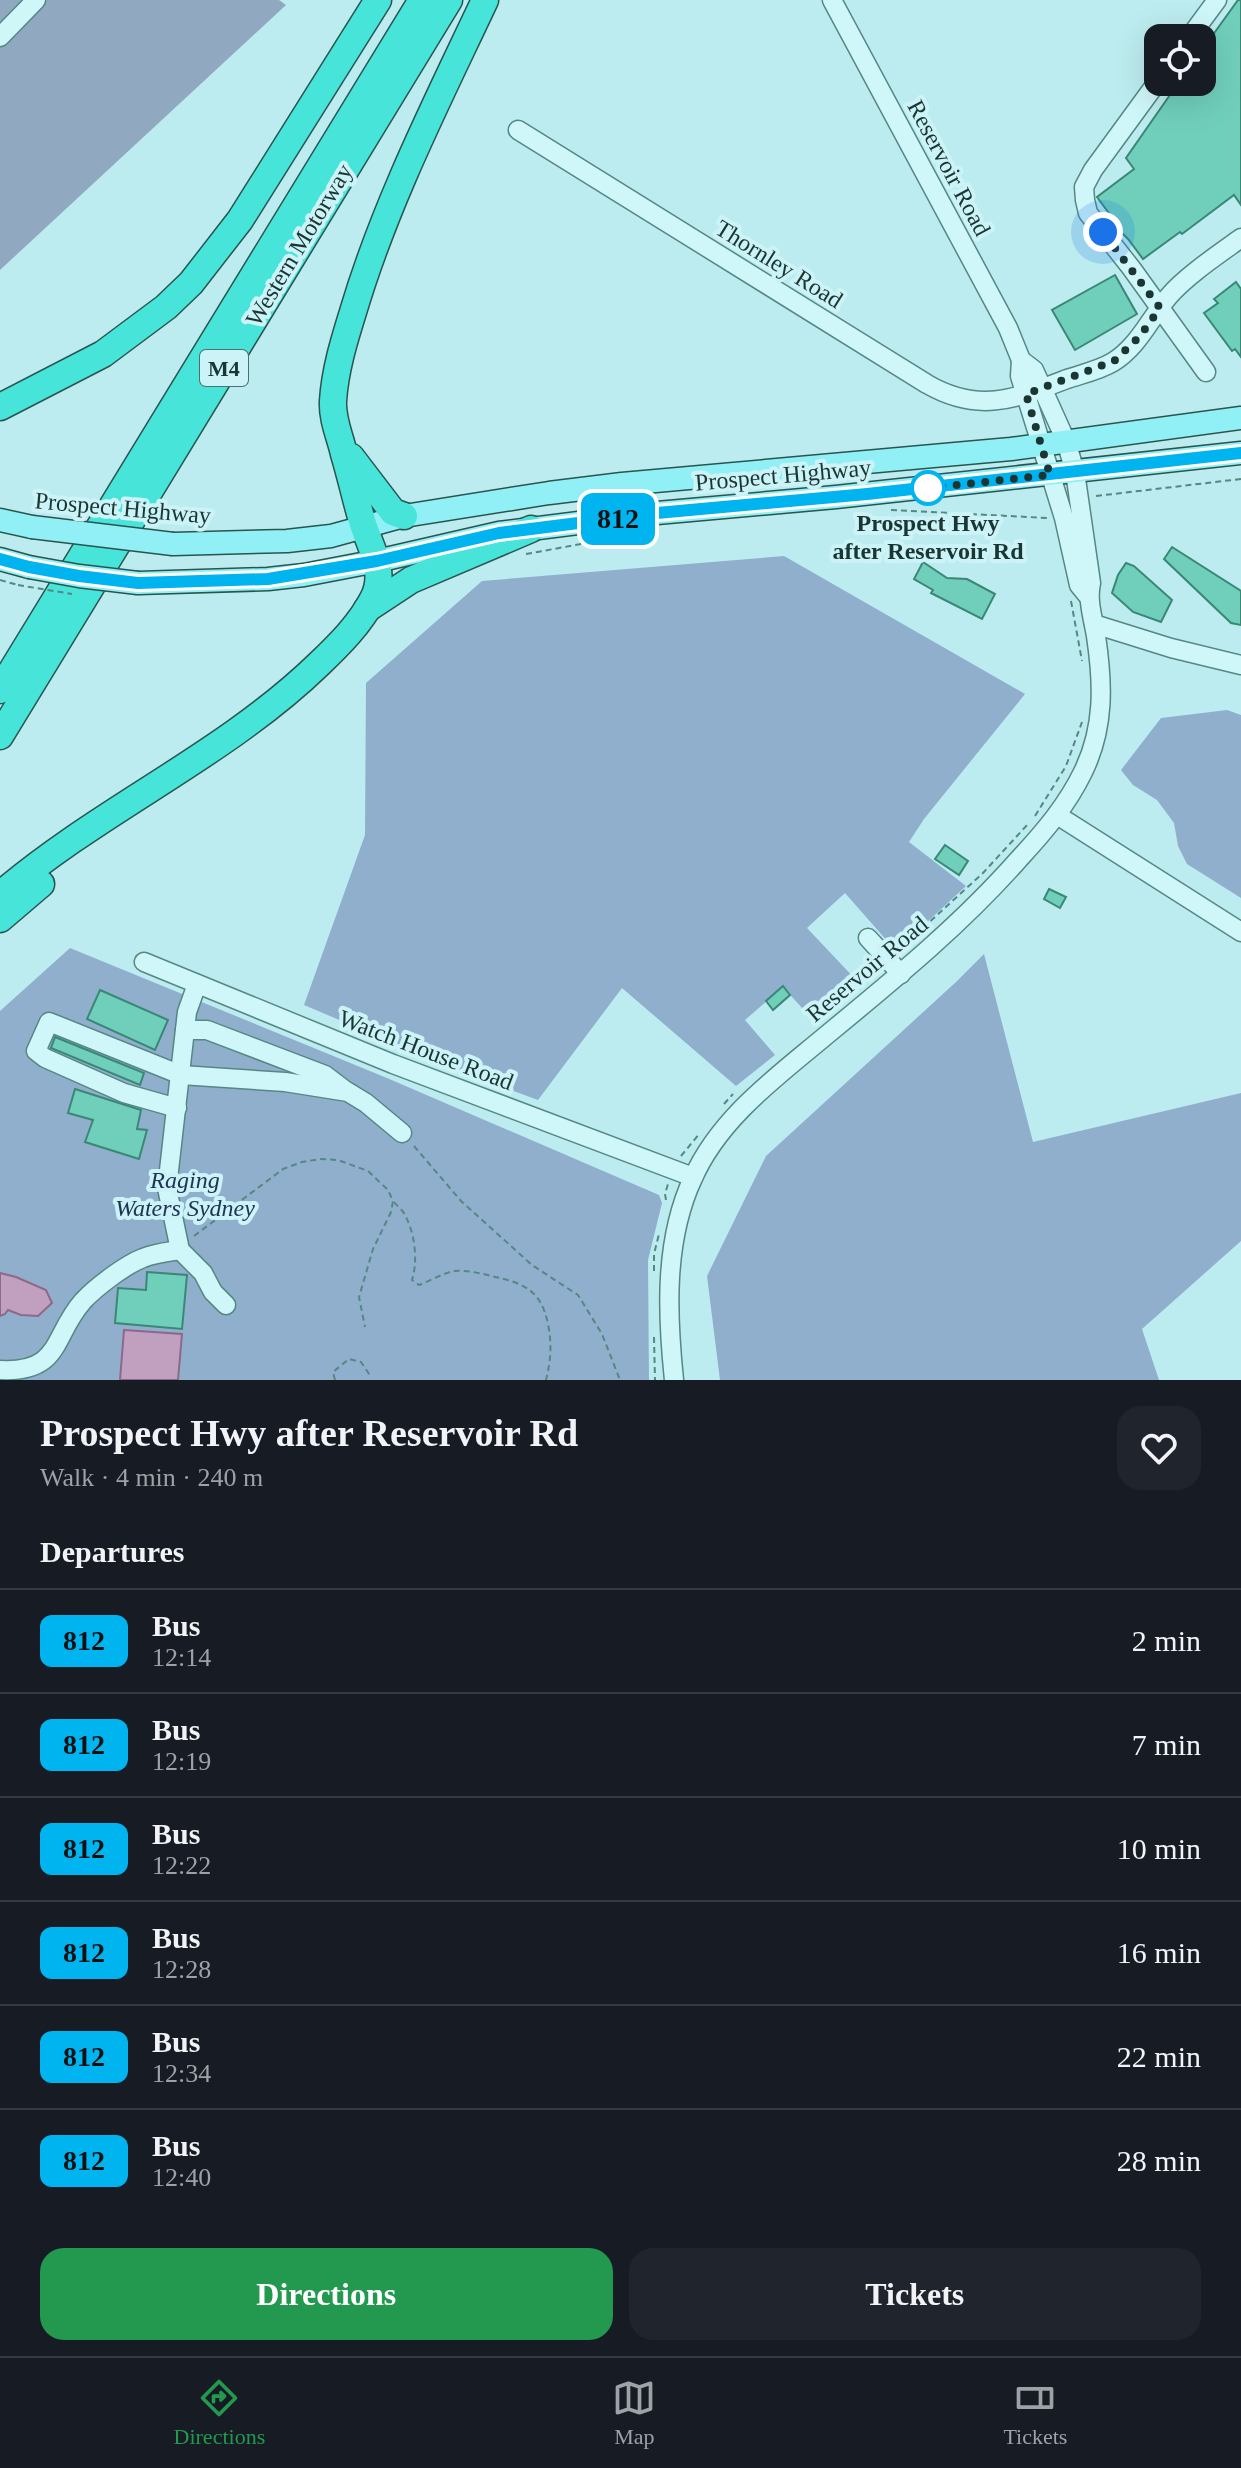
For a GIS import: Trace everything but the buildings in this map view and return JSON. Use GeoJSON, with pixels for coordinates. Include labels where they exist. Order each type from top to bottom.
{"type":"FeatureCollection","features":[{"type":"Feature","properties":{"kind":"highway"},"geometry":{"type":"LineString","coordinates":[[240,220],[247,186],[359,0]]}},
{"type":"Feature","properties":{"kind":"highway"},"geometry":{"type":"LineString","coordinates":[[0,407],[103,354],[166,307],[191,283],[240,220],[378,0]]}},
{"type":"Feature","properties":{"kind":"highway","name":"Western Motorway"},"geometry":{"type":"LineString","coordinates":[[0,690],[422,0]]}},
{"type":"Feature","properties":{"kind":"highway","name":"Western Motorway"},"geometry":{"type":"LineString","coordinates":[[0,736],[449,0]]}},
{"type":"Feature","properties":{"kind":"highway"},"geometry":{"type":"LineString","coordinates":[[0,895],[98,823],[263,712],[342,641],[367,609],[378,586],[377,561],[335,424],[335,380],[360,290],[397,193],[485,0]]}},
{"type":"Feature","properties":{"kind":"highway"},"geometry":{"type":"LineString","coordinates":[[342,445],[393,512],[404,516]]}},
{"type":"Feature","properties":{"kind":"highway"},"geometry":{"type":"LineString","coordinates":[[367,609],[411,580],[531,529]]}},
{"type":"Feature","properties":{"kind":"highway"},"geometry":{"type":"LineString","coordinates":[[0,919],[55,872],[98,823]]}},
{"type":"Feature","properties":{"kind":"main road","name":"Prospect Highway"},"geometry":{"type":"LineString","coordinates":[[0,520],[32,527],[173,544],[287,541],[331,536],[404,516],[607,486],[1011,449],[1241,418]]}},
{"type":"Feature","properties":{"kind":"main road","name":"Prospect Highway"},"geometry":{"type":"LineString","coordinates":[[0,559],[23,576],[79,576],[138,583],[268,579],[377,561],[499,533],[657,513],[1241,453]]}},
{"type":"Feature","properties":{"kind":"street"},"geometry":{"type":"LineString","coordinates":[[0,37],[36,0]]}},
{"type":"Feature","properties":{"kind":"street","name":"Reservoir Road"},"geometry":{"type":"LineString","coordinates":[[832,0],[1008,328],[1021,360],[1020,376],[1066,441],[1075,472],[1091,583],[1079,597]]}},
{"type":"Feature","properties":{"kind":"street"},"geometry":{"type":"LineString","coordinates":[[1199,24],[1217,0]]}},
{"type":"Feature","properties":{"kind":"street"},"geometry":{"type":"LineString","coordinates":[[1147,96],[1084,187],[1088,213],[1206,372]]}},
{"type":"Feature","properties":{"kind":"street","name":"Thornley Road"},"geometry":{"type":"LineString","coordinates":[[518,130],[949,397],[978,402],[1034,392],[1114,361],[1140,336],[1170,294],[1241,238]]}},
{"type":"Feature","properties":{"kind":"street","name":"Reservoir Road"},"geometry":{"type":"LineString","coordinates":[[674,1380],[670,1344],[671,1263],[677,1226],[693,1177],[720,1134],[759,1092],[894,967],[977,904],[1057,815],[1084,771],[1098,727],[1102,702],[1101,673],[1094,624],[1079,597],[1064,518],[1039,444],[1034,392]]}},
{"type":"Feature","properties":{"kind":"street"},"geometry":{"type":"LineString","coordinates":[[1094,624],[1171,648],[1241,665]]}},
{"type":"Feature","properties":{"kind":"street"},"geometry":{"type":"LineString","coordinates":[[1057,815],[1241,932]]}},
{"type":"Feature","properties":{"kind":"street"},"geometry":{"type":"LineString","coordinates":[[868,938],[894,967]]}},
{"type":"Feature","properties":{"kind":"street","name":"Watch House Road"},"geometry":{"type":"LineString","coordinates":[[144,962],[393,1064],[693,1177]]}},
{"type":"Feature","properties":{"kind":"street"},"geometry":{"type":"LineString","coordinates":[[197,984],[187,1012],[167,1188],[180,1250],[203,1273],[213,1292],[226,1305]]}},
{"type":"Feature","properties":{"kind":"street"},"geometry":{"type":"LineString","coordinates":[[177,1108],[124,1093],[45,1058],[36,1051],[49,1022],[181,1075],[285,1082],[348,1092]]}},
{"type":"Feature","properties":{"kind":"street"},"geometry":{"type":"LineString","coordinates":[[185,1030],[207,1030],[325,1075],[402,1133]]}},
{"type":"Feature","properties":{"kind":"street"},"geometry":{"type":"LineString","coordinates":[[0,1370],[33,1365],[47,1359],[54,1352],[71,1316],[96,1288],[140,1259],[180,1250]]}},
{"type":"Feature","properties":{"kind":"path"},"geometry":{"type":"LineString","coordinates":[[1095,496],[1241,479]]}},
{"type":"Feature","properties":{"kind":"path"},"geometry":{"type":"LineString","coordinates":[[888,510],[1059,519]]}},
{"type":"Feature","properties":{"kind":"path"},"geometry":{"type":"LineString","coordinates":[[518,555],[644,533]]}},
{"type":"Feature","properties":{"kind":"path"},"geometry":{"type":"LineString","coordinates":[[0,580],[23,576]]}},
{"type":"Feature","properties":{"kind":"path"},"geometry":{"type":"LineString","coordinates":[[1079,597],[1082,660]]}},
{"type":"Feature","properties":{"kind":"path"},"geometry":{"type":"LineString","coordinates":[[805,1032],[894,967],[1033,818],[1066,766],[1085,711]]}},
{"type":"Feature","properties":{"kind":"path"},"geometry":{"type":"LineString","coordinates":[[720,1108],[740,1088]]}},
{"type":"Feature","properties":{"kind":"path"},"geometry":{"type":"LineString","coordinates":[[680,1158],[704,1129]]}},
{"type":"Feature","properties":{"kind":"path"},"geometry":{"type":"LineString","coordinates":[[402,1133],[461,1201],[532,1265],[578,1295],[602,1334],[620,1380]]}},
{"type":"Feature","properties":{"kind":"path"},"geometry":{"type":"LineString","coordinates":[[194,1236],[283,1169],[320,1159],[355,1165],[378,1179],[406,1216],[415,1251],[412,1280],[419,1285],[453,1271],[472,1272],[517,1282],[538,1297],[545,1309],[551,1341],[551,1362],[546,1380]]}},
{"type":"Feature","properties":{"kind":"path"},"geometry":{"type":"LineString","coordinates":[[365,1327],[359,1297],[373,1249],[393,1201]]}},
{"type":"Feature","properties":{"kind":"path"},"geometry":{"type":"LineString","coordinates":[[335,1380],[333,1372],[336,1368],[353,1359],[361,1362],[371,1377]]}},
{"type":"Feature","properties":{"kind":"green space"},"geometry":{"type":"Polygon","coordinates":[[[784,556],[1025,694],[909,842],[966,886],[896,951],[845,893],[807,928],[858,982],[813,1020],[783,987],[745,1020],[775,1055],[736,1086],[622,988],[538,1100],[464,1073],[304,1005],[365,835],[366,683],[482,581],[784,556]]]}},
{"type":"Feature","properties":{"kind":"green space"},"geometry":{"type":"Polygon","coordinates":[[[1227,710],[1241,715],[1241,898],[1187,864],[1178,846],[1174,823],[1157,800],[1133,785],[1121,770],[1161,718],[1227,710]]]}},
{"type":"Feature","properties":{"kind":"green space","name":"Raging Waters Sydney"},"geometry":{"type":"Polygon","coordinates":[[[70,948],[387,1078],[659,1195],[662,1203],[648,1260],[649,1380],[0,1380],[0,1011],[70,948]]]}},
{"type":"Feature","properties":{"kind":"green space"},"geometry":{"type":"Polygon","coordinates":[[[984,954],[1033,1142],[1241,1093],[1241,1241],[1142,1329],[1159,1380],[720,1380],[707,1276],[766,1156],[984,954]]]}},
{"type":"Feature","properties":{"kind":"shaded area"},"geometry":{"type":"Polygon","coordinates":[[[0,0],[279,0],[286,5],[0,270],[0,0]]]}},
{"type":"Feature","properties":{"kind":"shaded area"},"geometry":{"type":"Polygon","coordinates":[[[0,1273],[46,1290],[52,1303],[38,1316],[8,1310],[0,1316],[0,1273]]]}},
{"type":"Feature","properties":{"kind":"shaded area"},"geometry":{"type":"Polygon","coordinates":[[[124,1330],[182,1334],[178,1380],[120,1380],[124,1330]]]}},
{"type":"Feature","properties":{"kind":"bus line","name":"812"},"geometry":{"type":"LineString","coordinates":[[0,559],[79,576],[138,583],[268,579],[377,561],[499,533],[657,513],[867,494],[1241,453]]}},
{"type":"Feature","properties":{"kind":"place","name":"Prospect Hwy after Reservoir Rd"},"geometry":{"type":"Point","coordinates":[928,488]}},
{"type":"Feature","properties":{"kind":"route"},"geometry":{"type":"LineString","coordinates":[[928,488],[1050,475],[1026,394],[1114,361],[1140,336],[1160,308],[1103,232]]}}]}
